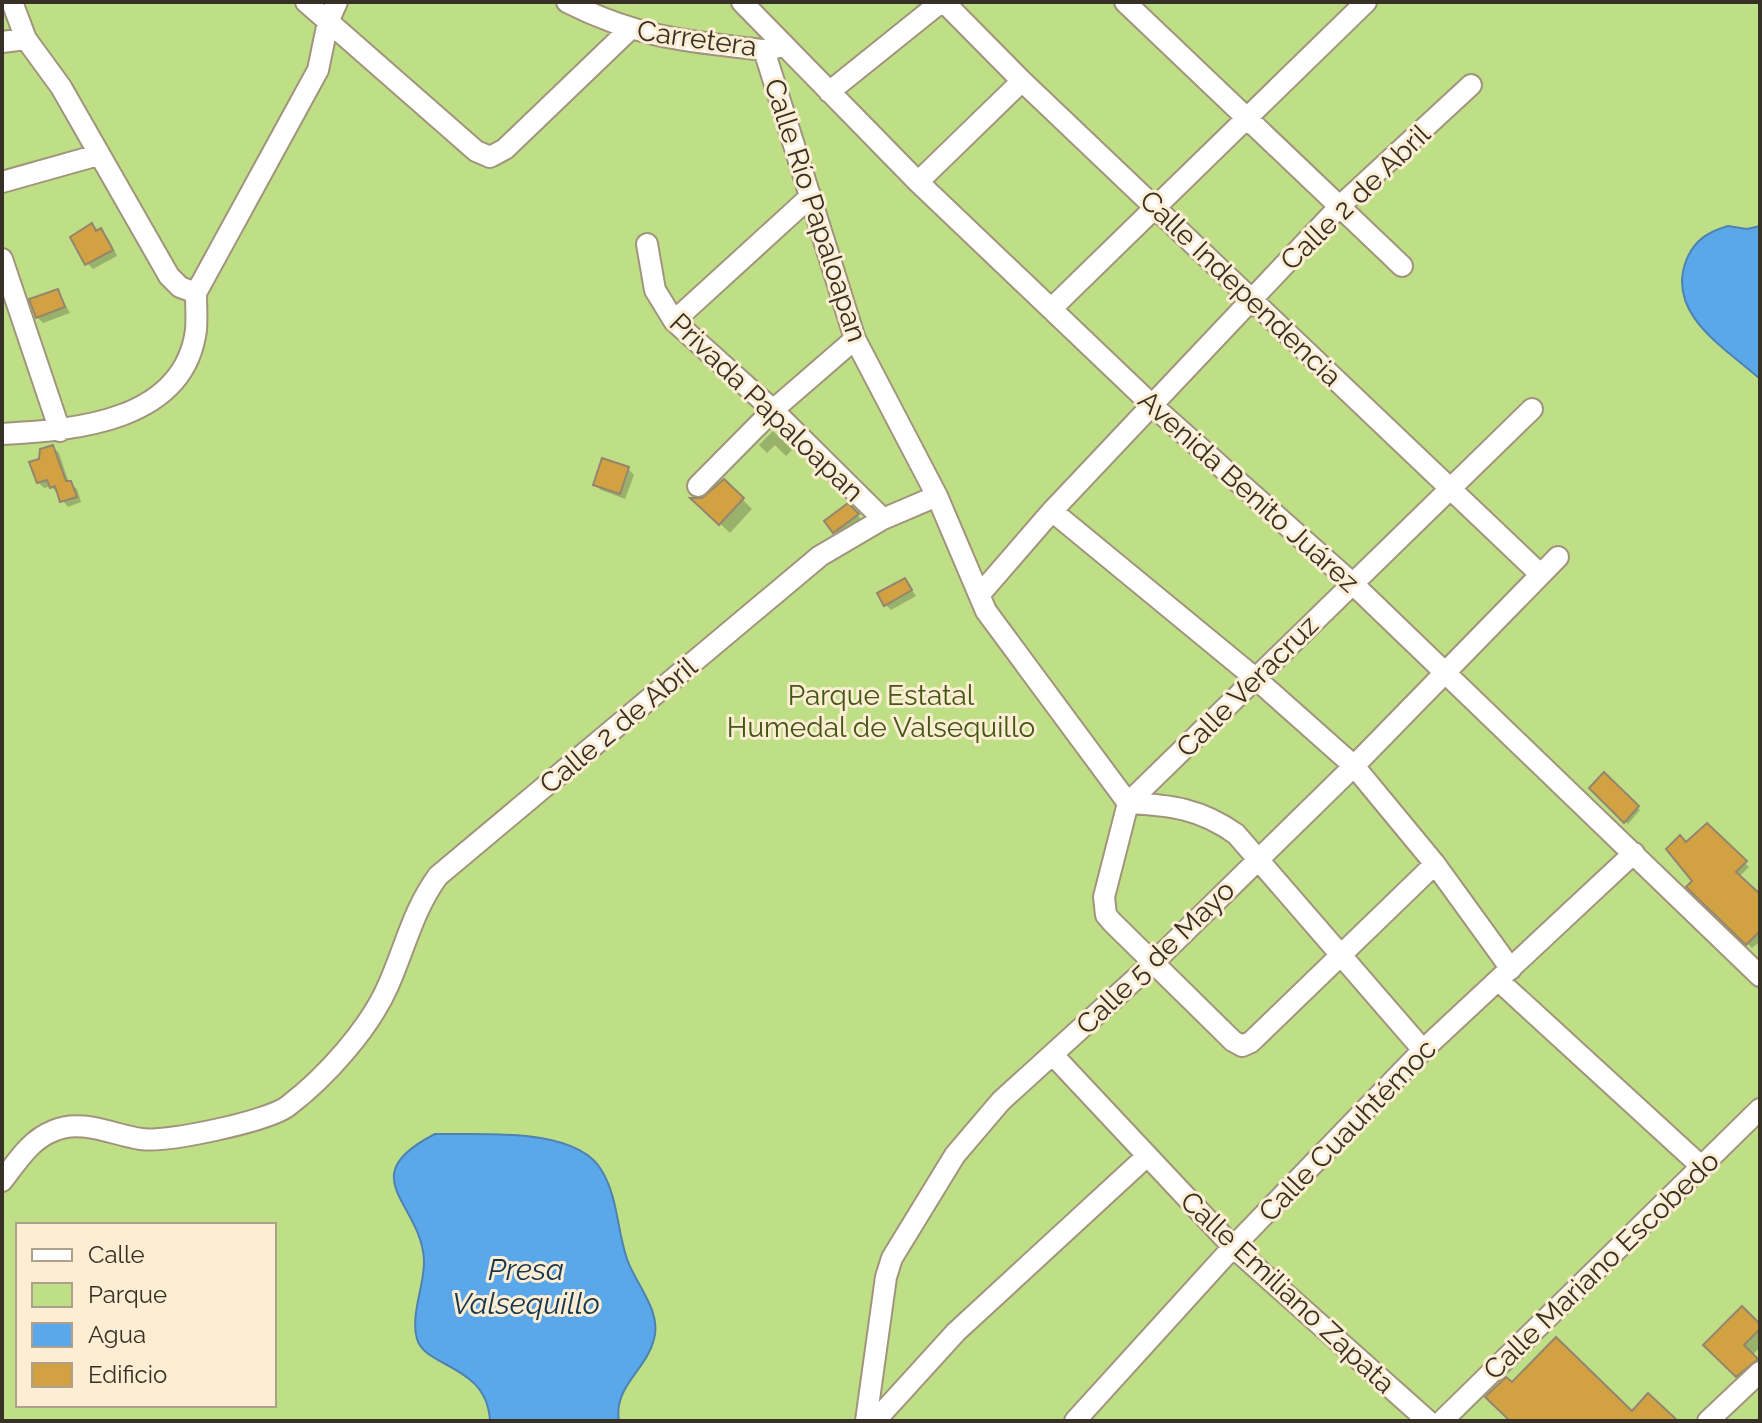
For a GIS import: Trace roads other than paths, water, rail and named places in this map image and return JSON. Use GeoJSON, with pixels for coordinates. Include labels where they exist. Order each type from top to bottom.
{"type":"FeatureCollection","features":[{"type":"Feature","properties":{"kind":"street"},"geometry":{"type":"LineString","coordinates":[[12,2],[26,39],[61,87],[169,276],[180,287],[196,293]]}},
{"type":"Feature","properties":{"kind":"street"},"geometry":{"type":"LineString","coordinates":[[306,2],[476,151],[490,157],[505,149],[629,30]]}},
{"type":"Feature","properties":{"kind":"street"},"geometry":{"type":"LineString","coordinates":[[2,434],[60,431],[126,414],[153,402],[173,385],[188,358],[196,330],[196,293],[318,70],[328,22],[337,2]]}},
{"type":"Feature","properties":{"kind":"street","name":"Carretera"},"geometry":{"type":"LineString","coordinates":[[567,2],[629,30],[774,48]]}},
{"type":"Feature","properties":{"kind":"street","name":"Avenida Benito Juárez"},"geometry":{"type":"LineString","coordinates":[[742,2],[774,48],[829,92],[918,182],[1154,407],[1352,583],[1760,976]]}},
{"type":"Feature","properties":{"kind":"street"},"geometry":{"type":"LineString","coordinates":[[829,92],[942,2]]}},
{"type":"Feature","properties":{"kind":"street","name":"Calle Independencia"},"geometry":{"type":"LineString","coordinates":[[942,2],[1539,573]]}},
{"type":"Feature","properties":{"kind":"street"},"geometry":{"type":"LineString","coordinates":[[1125,2],[1402,266]]}},
{"type":"Feature","properties":{"kind":"street"},"geometry":{"type":"LineString","coordinates":[[1051,309],[1246,115],[1366,2]]}},
{"type":"Feature","properties":{"kind":"street"},"geometry":{"type":"LineString","coordinates":[[2,42],[26,39]]}},
{"type":"Feature","properties":{"kind":"street","name":"Calle Río Papaloapan"},"geometry":{"type":"LineString","coordinates":[[774,48],[811,196],[855,339],[937,496],[981,593],[986,611],[1128,803]]}},
{"type":"Feature","properties":{"kind":"street"},"geometry":{"type":"LineString","coordinates":[[918,182],[1022,81]]}},
{"type":"Feature","properties":{"kind":"street","name":"Calle 2 de Abril"},"geometry":{"type":"LineString","coordinates":[[981,593],[1052,511],[1154,407],[1340,206],[1471,85]]}},
{"type":"Feature","properties":{"kind":"street"},"geometry":{"type":"LineString","coordinates":[[2,182],[98,155]]}},
{"type":"Feature","properties":{"kind":"street"},"geometry":{"type":"LineString","coordinates":[[674,321],[811,196]]}},
{"type":"Feature","properties":{"kind":"street","name":"Privada Papaloapan"},"geometry":{"type":"LineString","coordinates":[[647,244],[655,290],[674,321],[773,410],[883,519]]}},
{"type":"Feature","properties":{"kind":"street"},"geometry":{"type":"LineString","coordinates":[[2,259],[60,431]]}},
{"type":"Feature","properties":{"kind":"street"},"geometry":{"type":"LineString","coordinates":[[698,486],[773,410],[855,339]]}},
{"type":"Feature","properties":{"kind":"street","name":"Calle Veracruz"},"geometry":{"type":"LineString","coordinates":[[1128,803],[1532,409]]}},
{"type":"Feature","properties":{"kind":"street","name":"Calle 2 de Abril"},"geometry":{"type":"LineString","coordinates":[[2,1181],[35,1140],[56,1129],[81,1125],[145,1140],[178,1137],[267,1116],[287,1107],[369,1021],[388,986],[420,900],[438,876],[820,556],[883,519],[937,496]]}},
{"type":"Feature","properties":{"kind":"street"},"geometry":{"type":"LineString","coordinates":[[1052,511],[1255,678],[1354,766],[1435,864],[1505,975],[1702,1167]]}},
{"type":"Feature","properties":{"kind":"street","name":"Calle 5 de Mayo"},"geometry":{"type":"LineString","coordinates":[[866,1421],[886,1277],[892,1258],[963,1146],[1001,1101],[1154,962],[1354,766],[1539,573],[1558,557]]}},
{"type":"Feature","properties":{"kind":"street"},"geometry":{"type":"LineString","coordinates":[[1423,1050],[1340,955],[1258,857],[1236,834],[1213,818],[1189,808],[1128,803],[1104,906],[1112,922],[1233,1041],[1242,1046],[1251,1042],[1340,955],[1435,864]]}},
{"type":"Feature","properties":{"kind":"street","name":"Calle Cuauhtémoc"},"geometry":{"type":"LineString","coordinates":[[1075,1421],[1233,1247],[1423,1050],[1634,853]]}},
{"type":"Feature","properties":{"kind":"street","name":"Calle Emiliano Zapata"},"geometry":{"type":"LineString","coordinates":[[1053,1055],[1233,1247],[1428,1421]]}},
{"type":"Feature","properties":{"kind":"street","name":"Calle Mariano Escobedo"},"geometry":{"type":"LineString","coordinates":[[1442,1421],[1760,1109]]}},
{"type":"Feature","properties":{"kind":"street"},"geometry":{"type":"LineString","coordinates":[[875,1421],[956,1332],[1147,1156]]}},
{"type":"Feature","properties":{"kind":"street"},"geometry":{"type":"LineString","coordinates":[[1708,1421],[1760,1372]]}},
{"type":"Feature","properties":{"kind":"water"},"geometry":{"type":"Polygon","coordinates":[[[1728,226],[1747,229],[1760,226],[1760,379],[1702,328],[1684,297],[1682,280],[1689,254],[1702,238],[1728,226]]]}},
{"type":"Feature","properties":{"kind":"water","name":"Presa Valsequillo"},"geometry":{"type":"Polygon","coordinates":[[[435,1134],[501,1134],[550,1140],[572,1146],[589,1157],[602,1171],[611,1192],[627,1259],[651,1308],[656,1329],[645,1360],[621,1398],[619,1421],[490,1421],[486,1402],[478,1388],[468,1378],[422,1349],[417,1339],[415,1320],[424,1260],[420,1240],[397,1191],[394,1177],[397,1164],[410,1149],[435,1134]]]}},
{"type":"Feature","properties":{"kind":"park label","name":"Parque Estatal Humedal de Valsequillo"},"geometry":{"type":"Point","coordinates":[881,711]}}]}
